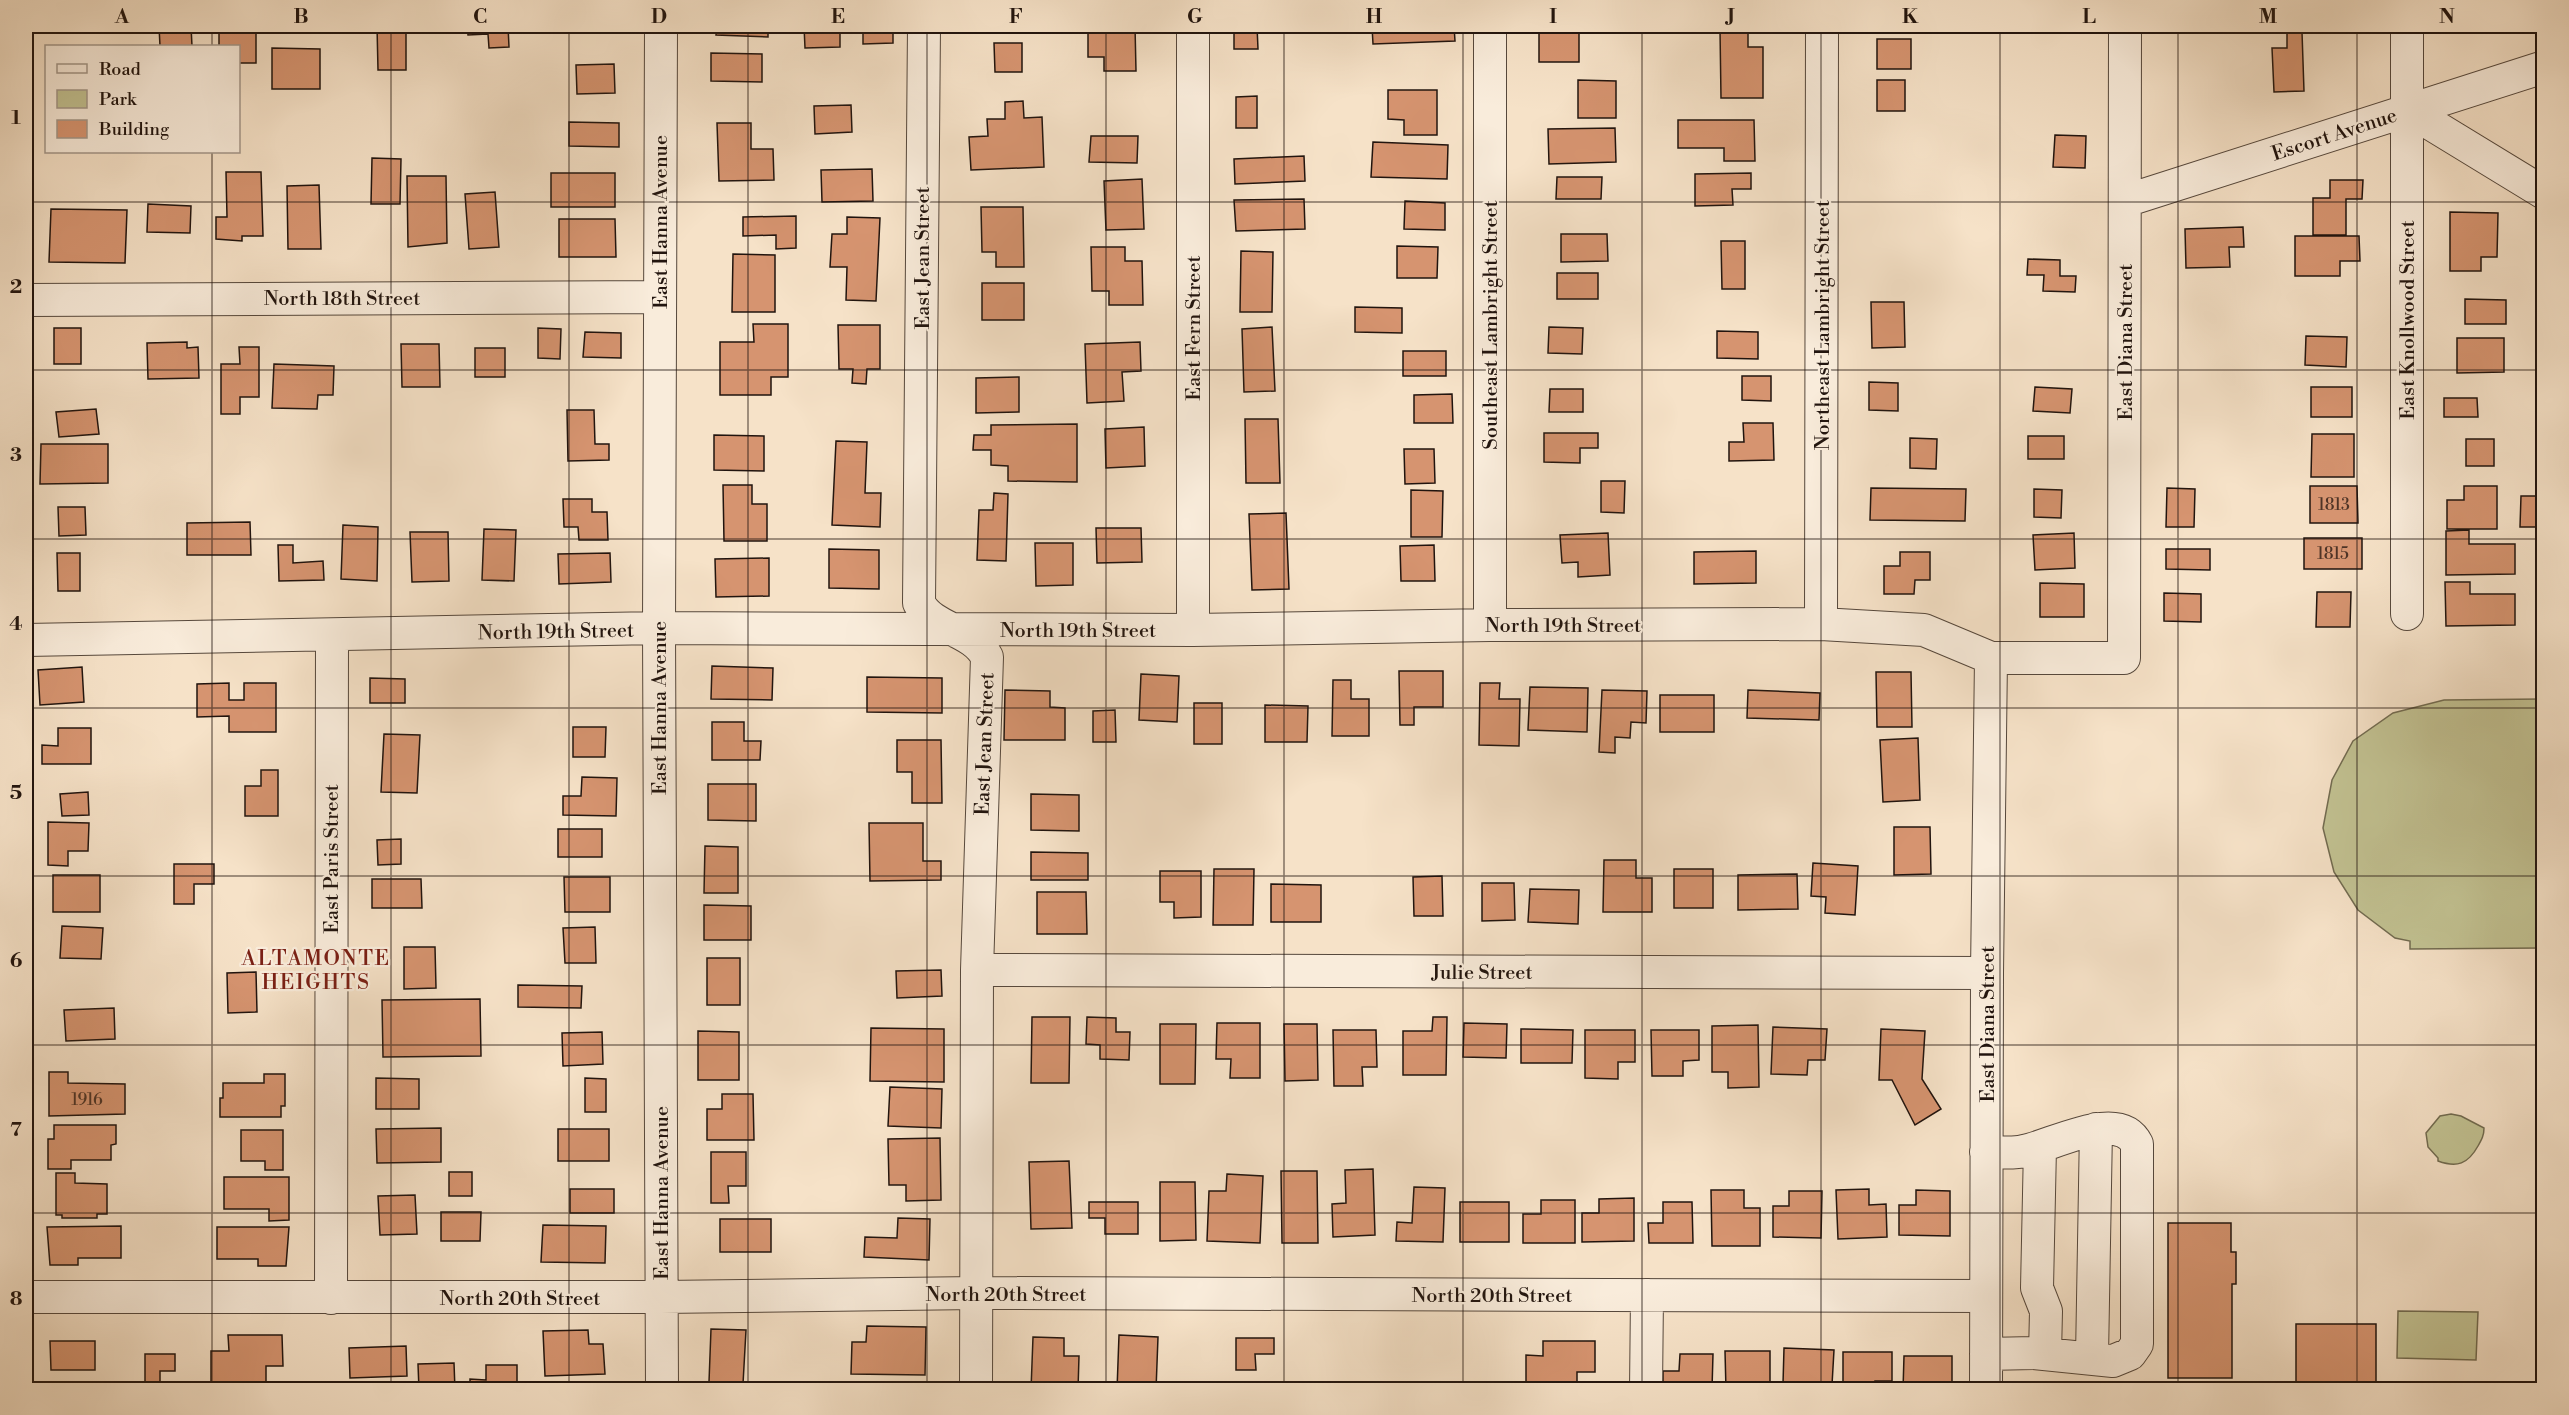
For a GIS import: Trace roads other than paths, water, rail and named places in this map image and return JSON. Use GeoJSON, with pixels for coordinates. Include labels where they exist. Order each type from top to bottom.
{"type":"FeatureCollection","features":[{"type":"Feature","properties":{"kind":"street","name":"East Hanna Avenue"},"geometry":{"type":"LineString","coordinates":[[661,26],[659,628],[662,1389]]}},
{"type":"Feature","properties":{"kind":"street","name":"East Jean Street"},"geometry":{"type":"LineString","coordinates":[[924,26],[919,603],[925,614],[981,645],[987,657],[977,970],[976,1389]]}},
{"type":"Feature","properties":{"kind":"street","name":"East Fern Street"},"geometry":{"type":"LineString","coordinates":[[1193,26],[1193,630]]}},
{"type":"Feature","properties":{"kind":"street","name":"Southeast Lambright Street"},"geometry":{"type":"LineString","coordinates":[[1490,26],[1490,625]]}},
{"type":"Feature","properties":{"kind":"street","name":"Northeast Lambright Street"},"geometry":{"type":"LineString","coordinates":[[1821,624],[1822,26]]}},
{"type":"Feature","properties":{"kind":"street","name":"East Diana Street"},"geometry":{"type":"LineString","coordinates":[[2124,658],[2125,26]]}},
{"type":"Feature","properties":{"kind":"street","name":"East Knollwood Street"},"geometry":{"type":"LineString","coordinates":[[2407,26],[2407,614]]}},
{"type":"Feature","properties":{"kind":"street","name":"Escort Avenue"},"geometry":{"type":"LineString","coordinates":[[2125,201],[2544,67]]}},
{"type":"Feature","properties":{"kind":"street"},"geometry":{"type":"LineString","coordinates":[[2408,110],[2544,194]]}},
{"type":"Feature","properties":{"kind":"street","name":"North 18th Street"},"geometry":{"type":"LineString","coordinates":[[26,300],[659,297]]}},
{"type":"Feature","properties":{"kind":"street","name":"North 19th Street"},"geometry":{"type":"LineString","coordinates":[[26,640],[332,636],[659,628],[1193,630],[1490,625],[1821,624],[1924,630],[1991,658],[2124,658]]}},
{"type":"Feature","properties":{"kind":"street","name":"East Paris Street"},"geometry":{"type":"LineString","coordinates":[[331,1298],[332,636]]}},
{"type":"Feature","properties":{"kind":"street","name":"East Diana Street"},"geometry":{"type":"LineString","coordinates":[[1986,1389],[1987,973],[1991,658]]}},
{"type":"Feature","properties":{"kind":"street","name":"Julie Street"},"geometry":{"type":"LineString","coordinates":[[977,970],[1987,973]]}},
{"type":"Feature","properties":{"kind":"street"},"geometry":{"type":"LineString","coordinates":[[1986,1152],[2022,1152],[2096,1129],[2118,1127],[2132,1134],[2137,1144],[2137,1344],[2130,1354],[2124,1359],[2113,1361],[2092,1357],[2045,1354],[1986,1354]]}},
{"type":"Feature","properties":{"kind":"street"},"geometry":{"type":"LineString","coordinates":[[2092,1357],[2096,1129]]}},
{"type":"Feature","properties":{"kind":"street"},"geometry":{"type":"LineString","coordinates":[[2040,1147],[2037,1288],[2046,1311],[2045,1354]]}},
{"type":"Feature","properties":{"kind":"street","name":"North 20th Street"},"geometry":{"type":"LineString","coordinates":[[26,1297],[662,1297],[976,1293],[1986,1296]]}},
{"type":"Feature","properties":{"kind":"street"},"geometry":{"type":"LineString","coordinates":[[1646,1389],[1647,1295]]}},
{"type":"Feature","properties":{"kind":"district","name":"ALTAMONTE HEIGHTS"},"geometry":{"type":"Point","coordinates":[316,970]}}]}
